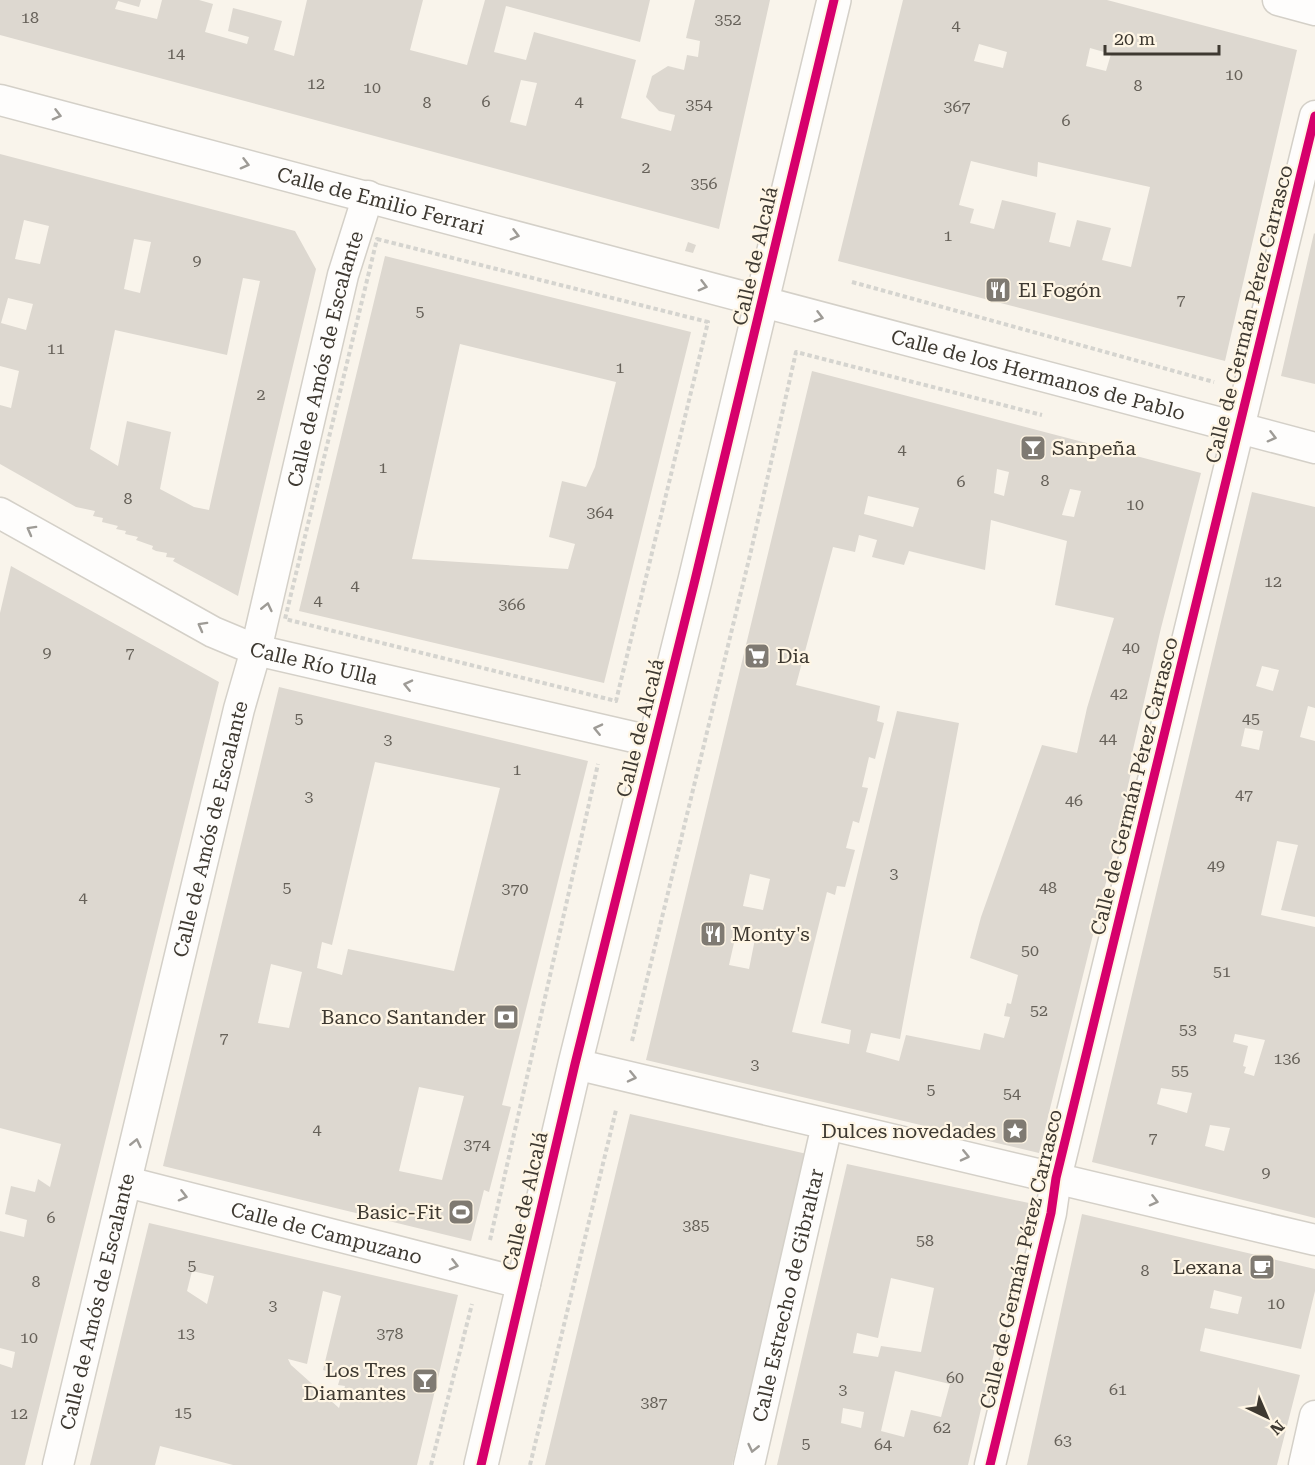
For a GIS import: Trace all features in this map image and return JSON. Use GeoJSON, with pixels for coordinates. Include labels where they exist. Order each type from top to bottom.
{"type":"FeatureCollection","features":[{"type":"Feature","properties":{"kind":"main road","name":"Calle de Alcalá"},"geometry":{"type":"LineString","coordinates":[[481,1465],[575,1064],[763,302],[834,0]]}},
{"type":"Feature","properties":{"kind":"street"},"geometry":{"type":"LineString","coordinates":[[1278,0],[1315,10]]}},
{"type":"Feature","properties":{"kind":"street","name":"Calle de Emilio Ferrari"},"geometry":{"type":"LineString","coordinates":[[0,100],[763,302]]}},
{"type":"Feature","properties":{"kind":"street","name":"Calle de Germán Pérez Carrasco"},"geometry":{"type":"LineString","coordinates":[[990,1465],[1051,1213],[1056,1178],[1315,116]]}},
{"type":"Feature","properties":{"kind":"street","name":"Calle de Amós de Escalante"},"geometry":{"type":"LineString","coordinates":[[58,1465],[238,709],[256,650],[344,274],[368,196]]}},
{"type":"Feature","properties":{"kind":"street","name":"Calle de los Hermanos de Pablo"},"geometry":{"type":"LineString","coordinates":[[763,302],[1315,448]]}},
{"type":"Feature","properties":{"kind":"street","name":"Calle Río Ulla"},"geometry":{"type":"LineString","coordinates":[[0,513],[213,632],[256,650],[655,742]]}},
{"type":"Feature","properties":{"kind":"street"},"geometry":{"type":"LineString","coordinates":[[575,1064],[1315,1240]]}},
{"type":"Feature","properties":{"kind":"street","name":"Calle Estrecho de Gibraltar"},"geometry":{"type":"LineString","coordinates":[[748,1465],[827,1125]]}},
{"type":"Feature","properties":{"kind":"street","name":"Calle de Campuzano"},"geometry":{"type":"LineString","coordinates":[[127,1182],[525,1284]]}},
{"type":"Feature","properties":{"kind":"street"},"geometry":{"type":"LineString","coordinates":[[1304,1465],[1315,1416]]}},
{"type":"Feature","properties":{"kind":"path"},"geometry":{"type":"LineString","coordinates":[[377,239],[708,322],[677,456],[616,700],[285,619],[377,239]]}},
{"type":"Feature","properties":{"kind":"path"},"geometry":{"type":"LineString","coordinates":[[852,282],[1214,382]]}},
{"type":"Feature","properties":{"kind":"path"},"geometry":{"type":"LineString","coordinates":[[631,1047],[754,539],[796,352],[1047,416]]}},
{"type":"Feature","properties":{"kind":"path"},"geometry":{"type":"LineString","coordinates":[[490,1240],[598,764]]}},
{"type":"Feature","properties":{"kind":"path"},"geometry":{"type":"LineString","coordinates":[[530,1465],[612,1125]]}},
{"type":"Feature","properties":{"kind":"path"},"geometry":{"type":"LineString","coordinates":[[431,1465],[473,1300]]}},
{"type":"Feature","properties":{"kind":"building"},"geometry":{"type":"Polygon","coordinates":[[[0,0],[141,0],[139,7],[118,1],[115,9],[157,19],[162,0],[199,0],[213,4],[205,32],[247,44],[249,37],[228,31],[233,8],[282,21],[274,50],[294,56],[307,0],[423,0],[410,50],[467,65],[485,0],[650,0],[640,42],[506,6],[494,52],[526,60],[534,32],[636,60],[621,118],[671,131],[675,115],[659,111],[646,97],[652,76],[668,66],[684,70],[687,55],[698,57],[700,41],[686,38],[695,0],[770,0],[719,229],[0,35],[0,0]],[[521,80],[510,122],[526,126],[537,83],[521,80]]]}},
{"type":"Feature","properties":{"kind":"building"},"geometry":{"type":"Polygon","coordinates":[[[903,0],[1107,0],[1297,50],[1225,361],[838,261],[903,0]],[[979,44],[974,61],[1003,68],[1007,52],[979,44]],[[1090,48],[1086,66],[1106,71],[1111,54],[1090,48]],[[971,161],[959,205],[974,209],[970,223],[994,229],[1002,200],[1056,213],[1049,242],[1070,247],[1077,220],[1111,228],[1102,260],[1131,267],[1150,187],[1038,162],[1037,177],[971,161]]]}},
{"type":"Feature","properties":{"kind":"building"},"geometry":{"type":"Polygon","coordinates":[[[0,154],[295,231],[316,269],[238,596],[173,561],[175,558],[166,557],[167,553],[156,551],[152,549],[153,546],[136,540],[138,537],[116,529],[118,526],[102,522],[103,518],[93,516],[95,511],[76,507],[0,464],[0,405],[11,408],[19,371],[0,366],[0,154]],[[24,220],[15,259],[40,264],[49,226],[24,220]],[[134,239],[124,289],[140,293],[151,242],[134,239]],[[243,278],[227,355],[115,330],[90,449],[118,466],[127,421],[171,432],[160,489],[194,507],[209,510],[260,281],[243,278]],[[8,298],[1,323],[26,330],[33,304],[8,298]]]}},
{"type":"Feature","properties":{"kind":"building"},"geometry":{"type":"Polygon","coordinates":[[[1315,234],[1315,384],[1281,376],[1315,234]]]}},
{"type":"Feature","properties":{"kind":"building"},"geometry":{"type":"Polygon","coordinates":[[[688,242],[696,245],[693,253],[685,251],[688,242]]]}},
{"type":"Feature","properties":{"kind":"building"},"geometry":{"type":"Polygon","coordinates":[[[385,256],[691,332],[604,683],[299,611],[385,256]],[[460,344],[412,559],[568,569],[575,544],[549,537],[562,481],[586,487],[595,467],[616,382],[460,344]]]}},
{"type":"Feature","properties":{"kind":"building"},"geometry":{"type":"Polygon","coordinates":[[[812,371],[1201,473],[1161,628],[1129,767],[1132,768],[1112,858],[1039,1153],[646,1060],[812,371]],[[997,469],[994,493],[1004,496],[1009,472],[997,469]],[[1070,489],[1062,515],[1074,517],[1081,491],[1070,489]],[[868,496],[864,514],[913,527],[919,508],[868,496]],[[991,520],[985,570],[909,551],[904,565],[872,557],[877,540],[859,535],[855,552],[833,547],[796,685],[880,706],[877,721],[884,723],[875,759],[869,757],[862,787],[868,788],[859,823],[853,821],[846,848],[855,850],[845,887],[837,886],[835,895],[827,892],[792,1032],[849,1044],[851,1030],[821,1023],[897,711],[959,723],[900,1039],[871,1033],[866,1052],[899,1061],[906,1035],[980,1050],[984,1033],[1004,1038],[1010,1017],[1004,1016],[1007,1003],[1011,1004],[1018,975],[970,958],[981,917],[1042,745],[1077,753],[1087,708],[1114,618],[1055,605],[1067,541],[991,520]],[[750,874],[743,906],[763,910],[770,879],[750,874]],[[736,934],[729,965],[749,969],[755,939],[736,934]]]}},
{"type":"Feature","properties":{"kind":"building"},"geometry":{"type":"Polygon","coordinates":[[[1252,492],[1315,507],[1315,708],[1308,706],[1300,737],[1315,741],[1315,917],[1281,910],[1298,845],[1277,841],[1261,915],[1315,927],[1315,1218],[1092,1162],[1252,492]],[[1262,666],[1256,686],[1273,691],[1279,670],[1262,666]],[[1245,728],[1241,746],[1259,750],[1263,731],[1245,728]],[[1235,1034],[1233,1042],[1248,1046],[1243,1066],[1246,1067],[1244,1073],[1254,1076],[1265,1040],[1235,1034]],[[1161,1088],[1157,1104],[1187,1113],[1192,1093],[1161,1088]],[[1210,1125],[1205,1146],[1224,1151],[1230,1128],[1210,1125]]]}},
{"type":"Feature","properties":{"kind":"building"},"geometry":{"type":"Polygon","coordinates":[[[11,566],[219,682],[25,1465],[0,1465],[0,1364],[12,1368],[15,1352],[0,1348],[0,1231],[24,1237],[27,1220],[5,1214],[11,1186],[35,1192],[38,1179],[50,1187],[61,1144],[0,1128],[0,613],[11,566]]]}},
{"type":"Feature","properties":{"kind":"building"},"geometry":{"type":"Polygon","coordinates":[[[279,687],[588,761],[502,1105],[511,1107],[489,1192],[484,1190],[471,1241],[163,1166],[279,687]],[[375,762],[332,945],[322,942],[317,968],[342,975],[348,949],[454,971],[500,788],[375,762]],[[271,964],[258,1023],[289,1028],[302,972],[271,964]],[[419,1087],[399,1171],[442,1180],[464,1096],[419,1087]]]}},
{"type":"Feature","properties":{"kind":"building"},"geometry":{"type":"Polygon","coordinates":[[[630,1114],[807,1154],[732,1465],[545,1465],[630,1114]]]}},
{"type":"Feature","properties":{"kind":"building"},"geometry":{"type":"Polygon","coordinates":[[[847,1164],[1029,1203],[968,1465],[777,1465],[847,1164]],[[891,1278],[878,1338],[857,1333],[853,1353],[878,1357],[881,1346],[921,1352],[934,1288],[891,1278]],[[895,1371],[881,1431],[904,1437],[911,1410],[941,1417],[950,1384],[895,1371]],[[843,1408],[841,1423],[861,1428],[864,1412],[843,1408]]]}},
{"type":"Feature","properties":{"kind":"building"},"geometry":{"type":"Polygon","coordinates":[[[1082,1214],[1315,1269],[1315,1291],[1301,1349],[1205,1328],[1200,1351],[1300,1375],[1277,1465],[1027,1465],[1082,1214]],[[1214,1290],[1210,1308],[1238,1314],[1242,1297],[1214,1290]]]}},
{"type":"Feature","properties":{"kind":"building"},"geometry":{"type":"Polygon","coordinates":[[[149,1223],[458,1295],[417,1465],[233,1465],[160,1446],[155,1465],[90,1465],[149,1223]],[[192,1271],[187,1291],[207,1304],[214,1276],[192,1271]],[[323,1291],[307,1364],[288,1359],[291,1365],[339,1408],[345,1386],[338,1385],[341,1375],[323,1370],[341,1296],[323,1291]]]}},
{"type":"Feature","properties":{"kind":"cycle path"},"geometry":{"type":"LineString","coordinates":[[481,1465],[575,1064],[695,580],[834,0]]}},
{"type":"Feature","properties":{"kind":"cycle path"},"geometry":{"type":"LineString","coordinates":[[990,1465],[1051,1213],[1056,1178],[1315,116]]}},
{"type":"Feature","properties":{"kind":"place","name":"El Fogón"},"geometry":{"type":"Point","coordinates":[998,290]}},
{"type":"Feature","properties":{"kind":"place","name":"Sanpeña"},"geometry":{"type":"Point","coordinates":[1033,448]}},
{"type":"Feature","properties":{"kind":"place","name":"Dia"},"geometry":{"type":"Point","coordinates":[757,656]}},
{"type":"Feature","properties":{"kind":"place","name":"Monty's"},"geometry":{"type":"Point","coordinates":[713,934]}},
{"type":"Feature","properties":{"kind":"place","name":"Banco Santander"},"geometry":{"type":"Point","coordinates":[506,1017]}},
{"type":"Feature","properties":{"kind":"place","name":"Dulces novedades"},"geometry":{"type":"Point","coordinates":[1015,1131]}},
{"type":"Feature","properties":{"kind":"place","name":"Basic-Fit"},"geometry":{"type":"Point","coordinates":[461,1212]}},
{"type":"Feature","properties":{"kind":"place","name":"Lexana"},"geometry":{"type":"Point","coordinates":[1262,1267]}},
{"type":"Feature","properties":{"kind":"place","name":"Los Tres Diamantes"},"geometry":{"type":"Point","coordinates":[425,1381]}}]}
